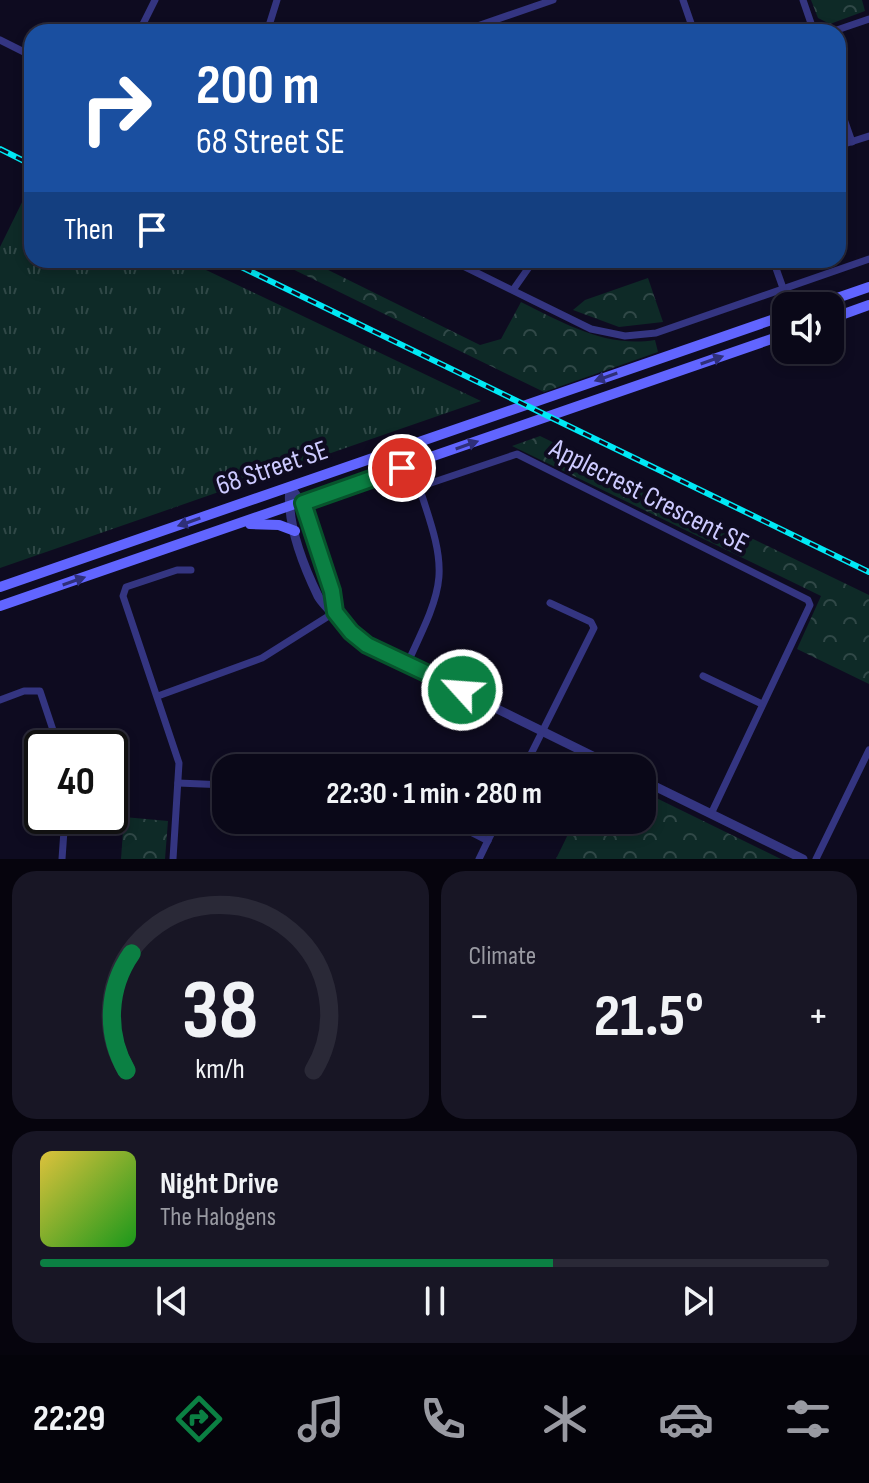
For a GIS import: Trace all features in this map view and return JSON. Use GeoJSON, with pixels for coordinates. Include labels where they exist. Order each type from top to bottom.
{"type":"FeatureCollection","features":[{"type":"Feature","properties":{"kind":"main road"},"geometry":{"type":"LineString","coordinates":[[844,296],[869,287]]}},
{"type":"Feature","properties":{"kind":"main road"},"geometry":{"type":"LineString","coordinates":[[844,315],[866,308]]}},
{"type":"Feature","properties":{"kind":"main road","name":"68 Street SE"},"geometry":{"type":"LineString","coordinates":[[0,587],[772,320]]}},
{"type":"Feature","properties":{"kind":"main road","name":"68 Street SE"},"geometry":{"type":"LineString","coordinates":[[0,606],[772,339]]}},
{"type":"Feature","properties":{"kind":"main road"},"geometry":{"type":"LineString","coordinates":[[240,524],[279,525],[295,531]]}},
{"type":"Feature","properties":{"kind":"street"},"geometry":{"type":"LineString","coordinates":[[143,24],[155,0]]}},
{"type":"Feature","properties":{"kind":"street"},"geometry":{"type":"LineString","coordinates":[[270,24],[277,0]]}},
{"type":"Feature","properties":{"kind":"street"},"geometry":{"type":"LineString","coordinates":[[483,24],[553,0]]}},
{"type":"Feature","properties":{"kind":"street"},"geometry":{"type":"LineString","coordinates":[[683,0],[691,24]]}},
{"type":"Feature","properties":{"kind":"street"},"geometry":{"type":"LineString","coordinates":[[803,0],[811,24]]}},
{"type":"Feature","properties":{"kind":"street"},"geometry":{"type":"LineString","coordinates":[[846,27],[869,19]]}},
{"type":"Feature","properties":{"kind":"street"},"geometry":{"type":"LineString","coordinates":[[0,40],[24,52]]}},
{"type":"Feature","properties":{"kind":"street"},"geometry":{"type":"LineString","coordinates":[[846,125],[852,142]]}},
{"type":"Feature","properties":{"kind":"street"},"geometry":{"type":"LineString","coordinates":[[846,144],[869,136]]}},
{"type":"Feature","properties":{"kind":"street"},"geometry":{"type":"LineString","coordinates":[[846,267],[869,259]]}},
{"type":"Feature","properties":{"kind":"street"},"geometry":{"type":"LineString","coordinates":[[468,268],[591,329],[625,336],[656,333],[842,268]]}},
{"type":"Feature","properties":{"kind":"street"},"geometry":{"type":"LineString","coordinates":[[513,290],[528,268]]}},
{"type":"Feature","properties":{"kind":"street"},"geometry":{"type":"LineString","coordinates":[[776,268],[783,288]]}},
{"type":"Feature","properties":{"kind":"street","name":"Applecrest Crescent SE"},"geometry":{"type":"LineString","coordinates":[[407,664],[433,610],[441,583],[440,549],[419,487],[517,454],[808,600],[810,605],[711,814]]}},
{"type":"Feature","properties":{"kind":"street"},"geometry":{"type":"LineString","coordinates":[[290,487],[303,503],[332,591],[335,612]]}},
{"type":"Feature","properties":{"kind":"street"},"geometry":{"type":"LineString","coordinates":[[290,487],[288,508],[320,599],[367,645],[590,754]]}},
{"type":"Feature","properties":{"kind":"street"},"geometry":{"type":"LineString","coordinates":[[173,859],[179,763],[123,596],[126,587],[177,570],[191,570]]}},
{"type":"Feature","properties":{"kind":"street"},"geometry":{"type":"LineString","coordinates":[[531,754],[594,628],[591,622],[550,603]]}},
{"type":"Feature","properties":{"kind":"street"},"geometry":{"type":"LineString","coordinates":[[158,696],[262,658],[335,612]]}},
{"type":"Feature","properties":{"kind":"street"},"geometry":{"type":"LineString","coordinates":[[703,676],[762,704]]}},
{"type":"Feature","properties":{"kind":"street"},"geometry":{"type":"LineString","coordinates":[[0,700],[24,691],[40,691],[54,730]]}},
{"type":"Feature","properties":{"kind":"street"},"geometry":{"type":"LineString","coordinates":[[816,859],[869,750]]}},
{"type":"Feature","properties":{"kind":"street"},"geometry":{"type":"LineString","coordinates":[[178,783],[212,784]]}},
{"type":"Feature","properties":{"kind":"street"},"geometry":{"type":"LineString","coordinates":[[656,787],[803,859]]}},
{"type":"Feature","properties":{"kind":"street"},"geometry":{"type":"LineString","coordinates":[[62,859],[64,834]]}},
{"type":"Feature","properties":{"kind":"street"},"geometry":{"type":"LineString","coordinates":[[474,834],[488,841]]}},
{"type":"Feature","properties":{"kind":"street"},"geometry":{"type":"LineString","coordinates":[[479,859],[491,834]]}},
{"type":"Feature","properties":{"kind":"green space"},"geometry":{"type":"Polygon","coordinates":[[[811,0],[862,0],[865,11],[830,24],[818,18],[811,0]]]}},
{"type":"Feature","properties":{"kind":"green space"},"geometry":{"type":"Polygon","coordinates":[[[24,198],[24,268],[202,268],[481,401],[0,568],[0,247],[24,198]]]}},
{"type":"Feature","properties":{"kind":"green space"},"geometry":{"type":"Polygon","coordinates":[[[290,268],[324,268],[480,345],[501,339],[521,302],[602,337],[637,342],[655,340],[658,352],[544,392],[290,268]]]}},
{"type":"Feature","properties":{"kind":"green space"},"geometry":{"type":"Polygon","coordinates":[[[648,278],[663,322],[619,327],[573,310],[585,300],[648,278]]]}},
{"type":"Feature","properties":{"kind":"green space"},"geometry":{"type":"Polygon","coordinates":[[[540,436],[869,595],[869,684],[797,649],[821,596],[512,446],[540,436]]]}},
{"type":"Feature","properties":{"kind":"green space"},"geometry":{"type":"Polygon","coordinates":[[[656,798],[781,859],[556,859],[568,834],[656,834],[656,798]]]}},
{"type":"Feature","properties":{"kind":"green space"},"geometry":{"type":"Polygon","coordinates":[[[128,817],[168,821],[165,859],[121,859],[123,834],[128,834],[128,817]]]}},
{"type":"Feature","properties":{"kind":"railway"},"geometry":{"type":"LineString","coordinates":[[0,149],[24,161]]}},
{"type":"Feature","properties":{"kind":"railway"},"geometry":{"type":"LineString","coordinates":[[243,268],[869,572]]}},
{"type":"Feature","properties":{"kind":"route"},"geometry":{"type":"LineString","coordinates":[[402,468],[303,503],[332,591],[335,612],[351,632],[367,645],[462,690]]}}]}
